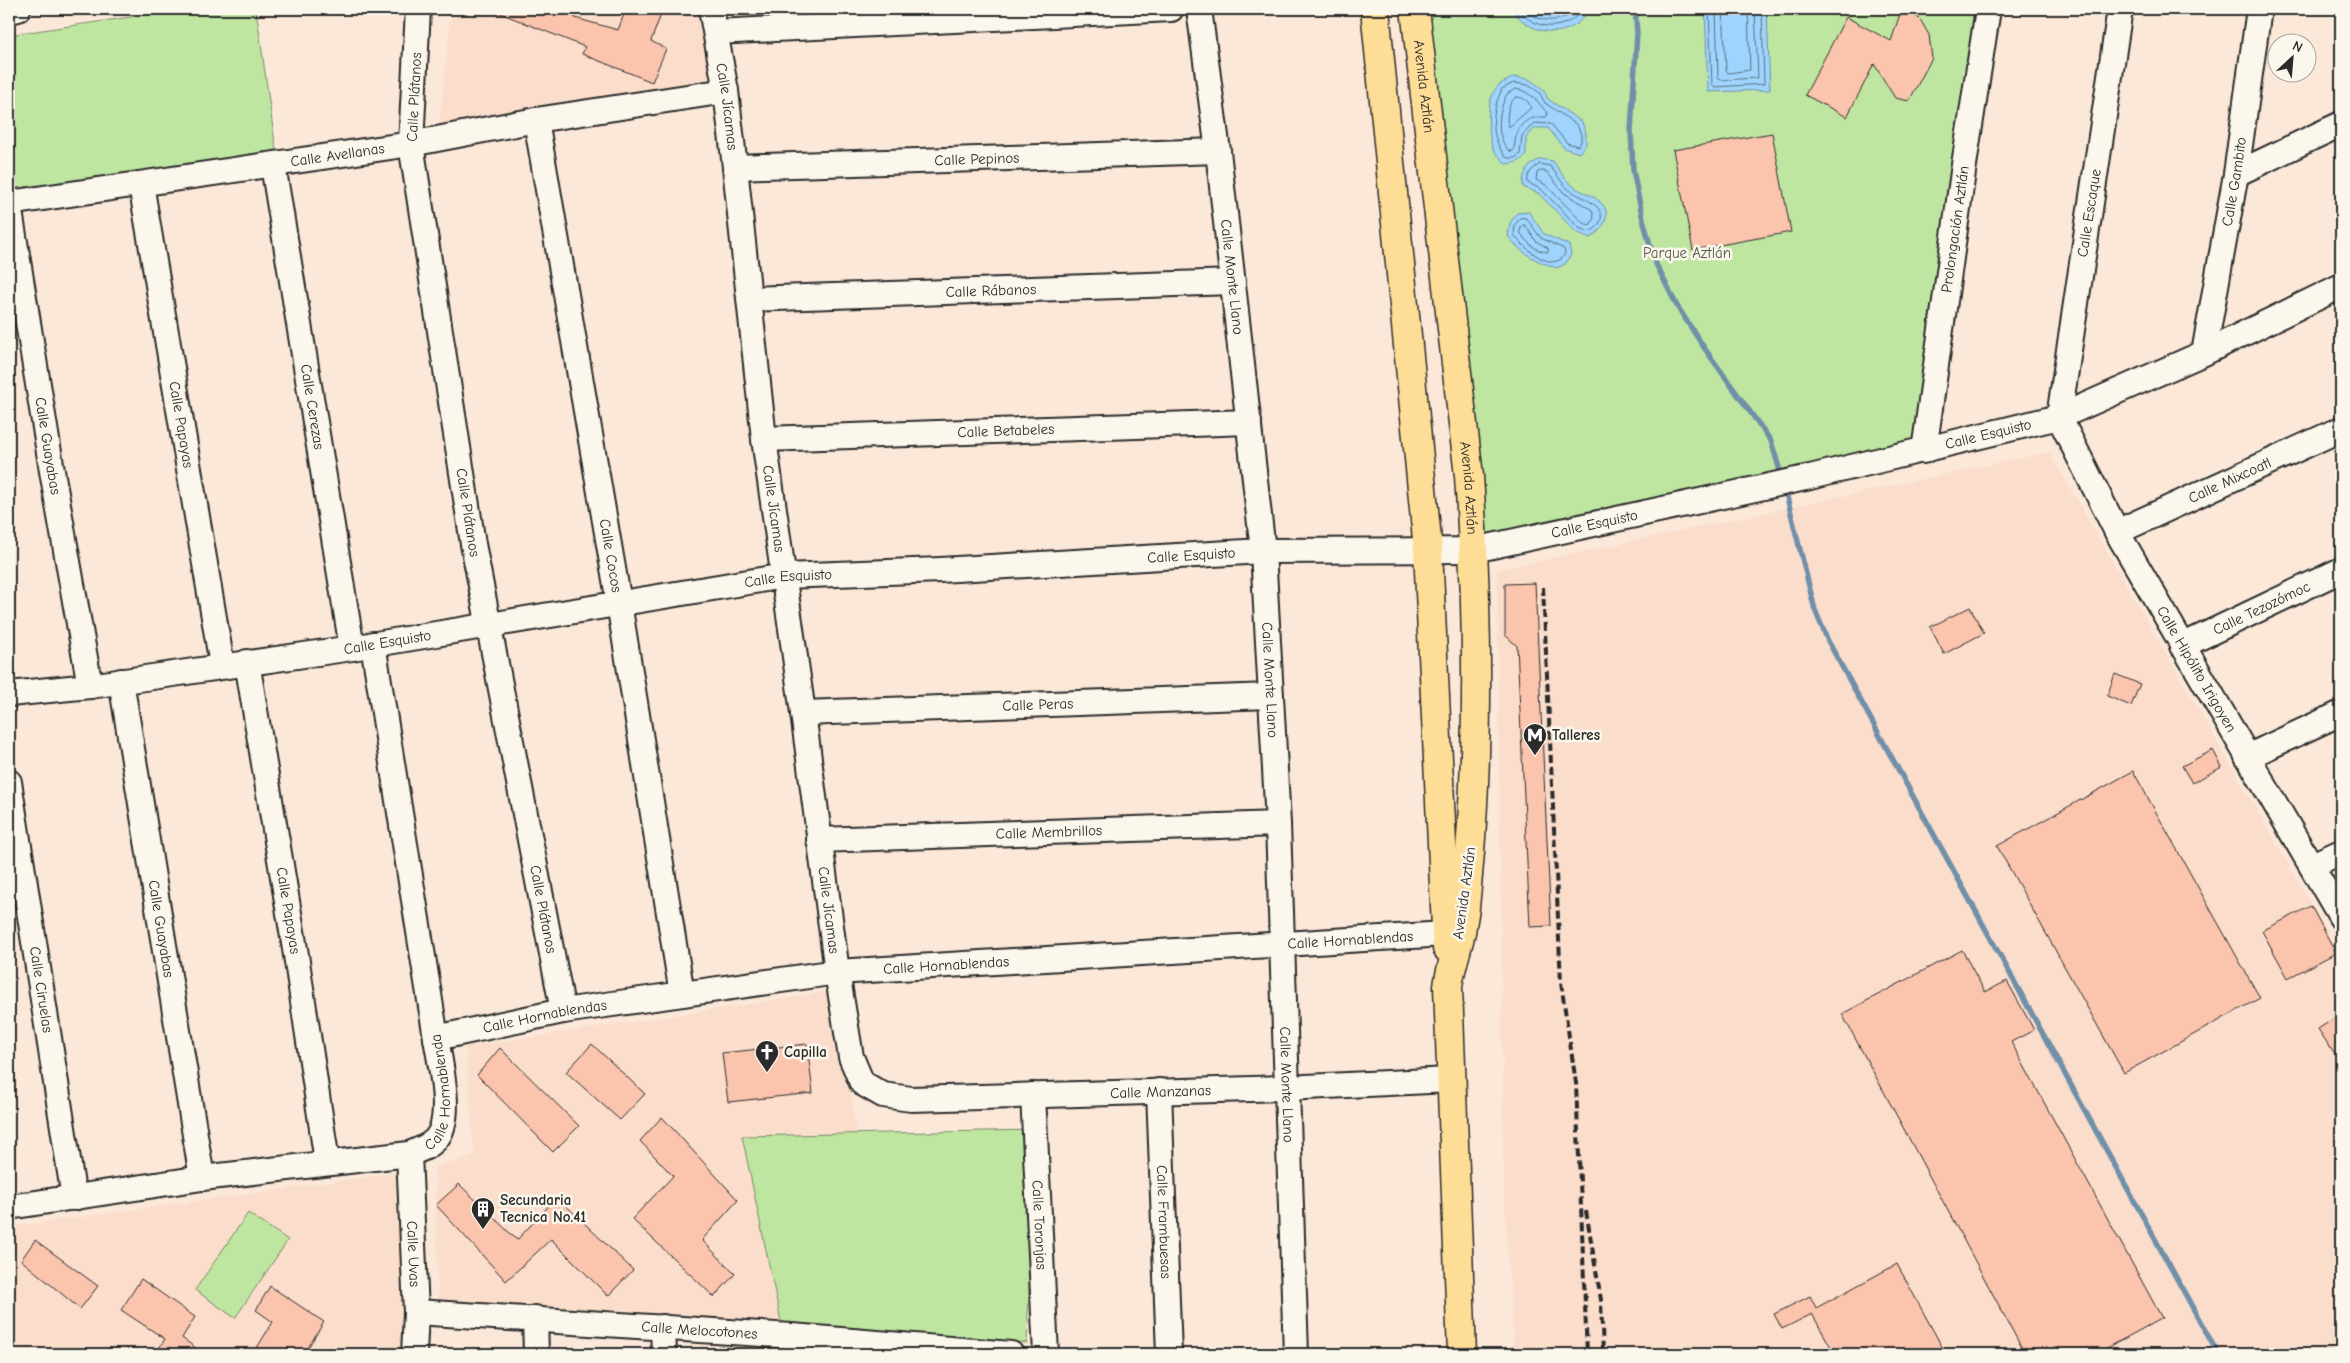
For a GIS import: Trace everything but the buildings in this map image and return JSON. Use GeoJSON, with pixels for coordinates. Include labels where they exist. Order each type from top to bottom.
{"type":"FeatureCollection","features":[{"type":"Feature","properties":{"kind":"main road","name":"Avenida Aztlán"},"geometry":{"type":"LineString","coordinates":[[1375,9],[1450,550],[1474,793],[1467,886],[1453,933]]}},
{"type":"Feature","properties":{"kind":"main road","name":"Avenida Aztlán"},"geometry":{"type":"LineString","coordinates":[[1415,9],[1468,466],[1450,550],[1453,933],[1448,987],[1450,1080],[1462,1354]]}},
{"type":"Feature","properties":{"kind":"street"},"geometry":{"type":"LineString","coordinates":[[9,11],[18,9]]}},
{"type":"Feature","properties":{"kind":"street","name":"Calle Plátanos"},"geometry":{"type":"LineString","coordinates":[[418,9],[411,144],[473,544],[563,1012]]}},
{"type":"Feature","properties":{"kind":"street","name":"Calle Jícamas"},"geometry":{"type":"LineString","coordinates":[[711,9],[726,91],[764,439],[804,713],[837,972],[851,1057],[862,1083],[872,1090]]}},
{"type":"Feature","properties":{"kind":"street"},"geometry":{"type":"LineString","coordinates":[[716,32],[1171,9]]}},
{"type":"Feature","properties":{"kind":"street","name":"Calle Monte Llano"},"geometry":{"type":"LineString","coordinates":[[1199,9],[1234,282],[1263,551],[1278,824],[1285,1088],[1296,1354]]}},
{"type":"Feature","properties":{"kind":"street","name":"Prolongación Aztlán"},"geometry":{"type":"LineString","coordinates":[[1924,451],[1988,9]]}},
{"type":"Feature","properties":{"kind":"street","name":"Calle Escaque"},"geometry":{"type":"LineString","coordinates":[[2059,417],[2120,9]]}},
{"type":"Feature","properties":{"kind":"street","name":"Calle Gambito"},"geometry":{"type":"LineString","coordinates":[[2204,353],[2264,12]]}},
{"type":"Feature","properties":{"kind":"street","name":"Calle Avellanas"},"geometry":{"type":"LineString","coordinates":[[9,204],[411,144],[536,120],[726,91]]}},
{"type":"Feature","properties":{"kind":"street","name":"Calle Cocos"},"geometry":{"type":"LineString","coordinates":[[536,120],[620,603],[682,994]]}},
{"type":"Feature","properties":{"kind":"street"},"geometry":{"type":"LineString","coordinates":[[2236,174],[2341,124]]}},
{"type":"Feature","properties":{"kind":"street","name":"Calle Pepinos"},"geometry":{"type":"LineString","coordinates":[[735,167],[1218,151]]}},
{"type":"Feature","properties":{"kind":"street","name":"Calle Cerezas"},"geometry":{"type":"LineString","coordinates":[[273,165],[362,646]]}},
{"type":"Feature","properties":{"kind":"street","name":"Calle Papayas"},"geometry":{"type":"LineString","coordinates":[[141,184],[222,665]]}},
{"type":"Feature","properties":{"kind":"street","name":"Calle Guayabas"},"geometry":{"type":"LineString","coordinates":[[9,204],[52,471],[90,686]]}},
{"type":"Feature","properties":{"kind":"street","name":"Calle Rábanos"},"geometry":{"type":"LineString","coordinates":[[750,299],[1234,282]]}},
{"type":"Feature","properties":{"kind":"street","name":"Calle Esquisto"},"geometry":{"type":"LineString","coordinates":[[9,694],[90,686],[222,665],[362,646],[784,576],[940,570],[1263,551],[1450,550],[1924,451],[2059,417],[2204,353],[2341,286]]}},
{"type":"Feature","properties":{"kind":"street","name":"Calle Hipólito Irigoyen"},"geometry":{"type":"LineString","coordinates":[[2059,417],[2117,532],[2341,917]]}},
{"type":"Feature","properties":{"kind":"street","name":"Calle Betabeles"},"geometry":{"type":"LineString","coordinates":[[764,439],[1249,422]]}},
{"type":"Feature","properties":{"kind":"street","name":"Calle Mixcoatl"},"geometry":{"type":"LineString","coordinates":[[2117,532],[2341,428]]}},
{"type":"Feature","properties":{"kind":"street","name":"Calle Tezozómoc"},"geometry":{"type":"LineString","coordinates":[[2182,646],[2341,570]]}},
{"type":"Feature","properties":{"kind":"street","name":"Calle Hornablenda"},"geometry":{"type":"LineString","coordinates":[[9,1207],[202,1178],[409,1154],[430,1144],[442,1130],[445,1102],[436,1038],[362,646]]}},
{"type":"Feature","properties":{"kind":"street","name":"Calle Papayas"},"geometry":{"type":"LineString","coordinates":[[247,662],[296,955],[327,1162]]}},
{"type":"Feature","properties":{"kind":"street","name":"Calle Guayabas"},"geometry":{"type":"LineString","coordinates":[[121,681],[202,1178]]}},
{"type":"Feature","properties":{"kind":"street","name":"Calle Peras"},"geometry":{"type":"LineString","coordinates":[[804,713],[1271,696]]}},
{"type":"Feature","properties":{"kind":"street"},"geometry":{"type":"LineString","coordinates":[[2247,757],[2341,712]]}},
{"type":"Feature","properties":{"kind":"street","name":"Calle Ciruelas"},"geometry":{"type":"LineString","coordinates":[[9,782],[45,1002],[74,1198]]}},
{"type":"Feature","properties":{"kind":"street","name":"Calle Membrillos"},"geometry":{"type":"LineString","coordinates":[[819,840],[1278,824]]}},
{"type":"Feature","properties":{"kind":"street"},"geometry":{"type":"LineString","coordinates":[[2312,865],[2341,852]]}},
{"type":"Feature","properties":{"kind":"street","name":"Calle Hornablendas"},"geometry":{"type":"LineString","coordinates":[[436,1038],[563,1012],[837,972],[1453,933]]}},
{"type":"Feature","properties":{"kind":"street","name":"Calle Manzanas"},"geometry":{"type":"LineString","coordinates":[[872,1090],[883,1095],[911,1099],[1285,1088],[1450,1080]]}},
{"type":"Feature","properties":{"kind":"street","name":"Calle Frambuesas"},"geometry":{"type":"LineString","coordinates":[[1158,1091],[1169,1354]]}},
{"type":"Feature","properties":{"kind":"street","name":"Calle Toronjas"},"geometry":{"type":"LineString","coordinates":[[1033,1095],[1046,1354]]}},
{"type":"Feature","properties":{"kind":"street","name":"Calle Uvas"},"geometry":{"type":"LineString","coordinates":[[409,1154],[416,1312],[414,1354]]}},
{"type":"Feature","properties":{"kind":"street","name":"Calle Melocotones"},"geometry":{"type":"LineString","coordinates":[[416,1312],[663,1327],[792,1345],[1011,1354]]}},
{"type":"Feature","properties":{"kind":"street"},"geometry":{"type":"LineString","coordinates":[[535,1318],[536,1354]]}},
{"type":"Feature","properties":{"kind":"street"},"geometry":{"type":"LineString","coordinates":[[663,1327],[664,1354]]}},
{"type":"Feature","properties":{"kind":"shaded area"},"geometry":{"type":"Polygon","coordinates":[[[452,9],[706,9],[722,78],[439,125],[452,9]]]}},
{"type":"Feature","properties":{"kind":"shaded area"},"geometry":{"type":"Polygon","coordinates":[[[2049,452],[2341,955],[2341,1354],[1514,1354],[1504,1193],[1497,570],[2049,452]]]}},
{"type":"Feature","properties":{"kind":"shaded area"},"geometry":{"type":"Polygon","coordinates":[[[836,991],[857,1134],[742,1136],[782,1326],[438,1300],[435,1167],[474,1155],[466,1047],[836,991]]]}},
{"type":"Feature","properties":{"kind":"shaded area"},"geometry":{"type":"Polygon","coordinates":[[[403,1172],[408,1354],[9,1354],[9,1227],[403,1172]]]}},
{"type":"Feature","properties":{"kind":"green space"},"geometry":{"type":"Polygon","coordinates":[[[185,9],[256,9],[276,150],[9,193],[9,35],[185,9]]]}},
{"type":"Feature","properties":{"kind":"green space","name":"Parque Aztlán"},"geometry":{"type":"Polygon","coordinates":[[[1415,9],[1989,9],[1924,451],[1474,550],[1415,9]]]}},
{"type":"Feature","properties":{"kind":"green space"},"geometry":{"type":"Polygon","coordinates":[[[1035,1130],[1027,1343],[782,1326],[742,1136],[1035,1130]]]}},
{"type":"Feature","properties":{"kind":"green space"},"geometry":{"type":"Polygon","coordinates":[[[248,1213],[288,1240],[235,1318],[195,1290],[248,1213]]]}},
{"type":"Feature","properties":{"kind":"water"},"geometry":{"type":"Polygon","coordinates":[[[1513,9],[1589,9],[1580,21],[1572,27],[1563,31],[1553,32],[1534,28],[1525,23],[1513,9]]]}},
{"type":"Feature","properties":{"kind":"water"},"geometry":{"type":"Polygon","coordinates":[[[1705,9],[1767,9],[1770,90],[1708,92],[1705,9]]]}},
{"type":"Feature","properties":{"kind":"water"},"geometry":{"type":"Polygon","coordinates":[[[1513,77],[1529,79],[1543,89],[1548,99],[1582,122],[1586,133],[1586,144],[1579,153],[1564,148],[1548,128],[1535,128],[1526,138],[1526,156],[1518,162],[1506,164],[1496,153],[1489,134],[1489,106],[1494,91],[1499,85],[1513,77]]]}},
{"type":"Feature","properties":{"kind":"water"},"geometry":{"type":"Polygon","coordinates":[[[1540,159],[1553,161],[1569,183],[1604,206],[1606,211],[1605,221],[1599,231],[1590,238],[1576,232],[1538,193],[1523,187],[1527,170],[1540,159]]]}},
{"type":"Feature","properties":{"kind":"water"},"geometry":{"type":"Polygon","coordinates":[[[1529,212],[1544,234],[1569,245],[1571,255],[1565,264],[1557,268],[1542,263],[1518,248],[1508,236],[1510,223],[1517,213],[1529,212]]]}},
{"type":"Feature","properties":{"kind":"waterway"},"geometry":{"type":"LineString","coordinates":[[1635,9],[1637,33],[1631,131],[1633,170],[1654,260],[1677,306],[1705,349],[1771,441],[1782,477]]}},
{"type":"Feature","properties":{"kind":"waterway"},"geometry":{"type":"LineString","coordinates":[[1785,489],[1815,610],[1828,641],[2218,1354]]}},
{"type":"Feature","properties":{"kind":"railway"},"geometry":{"type":"LineString","coordinates":[[1543,587],[1561,983],[1576,1083],[1587,1354]]}},
{"type":"Feature","properties":{"kind":"railway"},"geometry":{"type":"LineString","coordinates":[[1586,1211],[1601,1300],[1603,1354]]}},
{"type":"Feature","properties":{"kind":"place","name":"Talleres"},"geometry":{"type":"Point","coordinates":[1535,756]}},
{"type":"Feature","properties":{"kind":"place","name":"Capilla"},"geometry":{"type":"Point","coordinates":[767,1073]}},
{"type":"Feature","properties":{"kind":"place","name":"Secundaria Tecnica No.41"},"geometry":{"type":"Point","coordinates":[483,1230]}}]}
